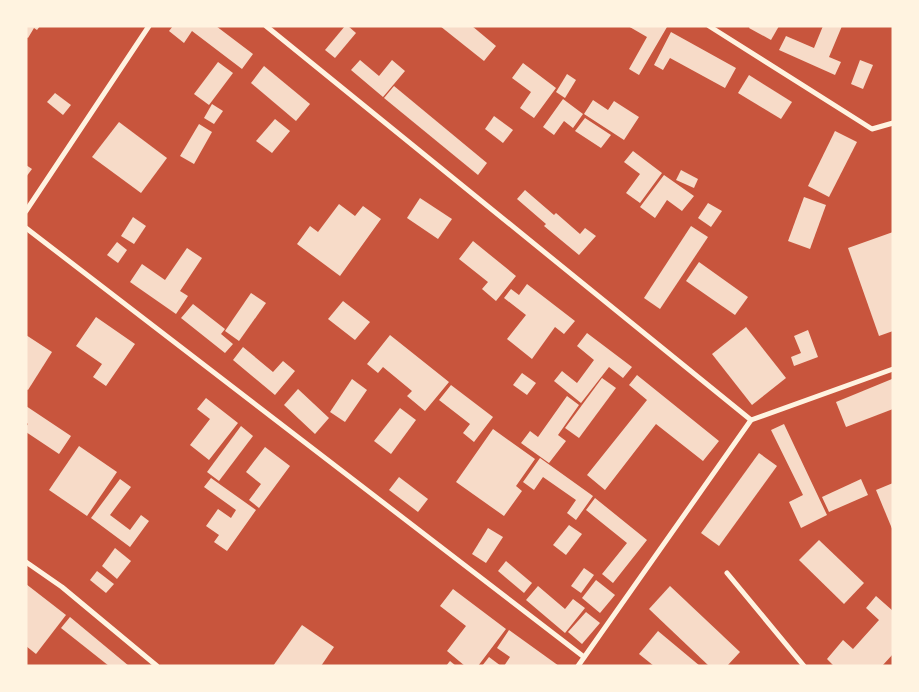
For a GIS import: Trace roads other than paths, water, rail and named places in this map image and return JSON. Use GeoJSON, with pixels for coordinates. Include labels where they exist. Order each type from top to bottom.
{"type":"FeatureCollection","features":[{"type":"Feature","properties":{"kind":"street"},"geometry":{"type":"LineString","coordinates":[[26,211],[148,26]]}},
{"type":"Feature","properties":{"kind":"street"},"geometry":{"type":"LineString","coordinates":[[266,26],[751,420]]}},
{"type":"Feature","properties":{"kind":"street"},"geometry":{"type":"LineString","coordinates":[[709,26],[872,129],[893,122]]}},
{"type":"Feature","properties":{"kind":"street"},"geometry":{"type":"LineString","coordinates":[[26,228],[584,657]]}},
{"type":"Feature","properties":{"kind":"street"},"geometry":{"type":"LineString","coordinates":[[578,666],[751,420],[893,369]]}},
{"type":"Feature","properties":{"kind":"street"},"geometry":{"type":"LineString","coordinates":[[26,562],[62,587],[157,666]]}},
{"type":"Feature","properties":{"kind":"street"},"geometry":{"type":"LineString","coordinates":[[727,573],[804,666]]}}]}
